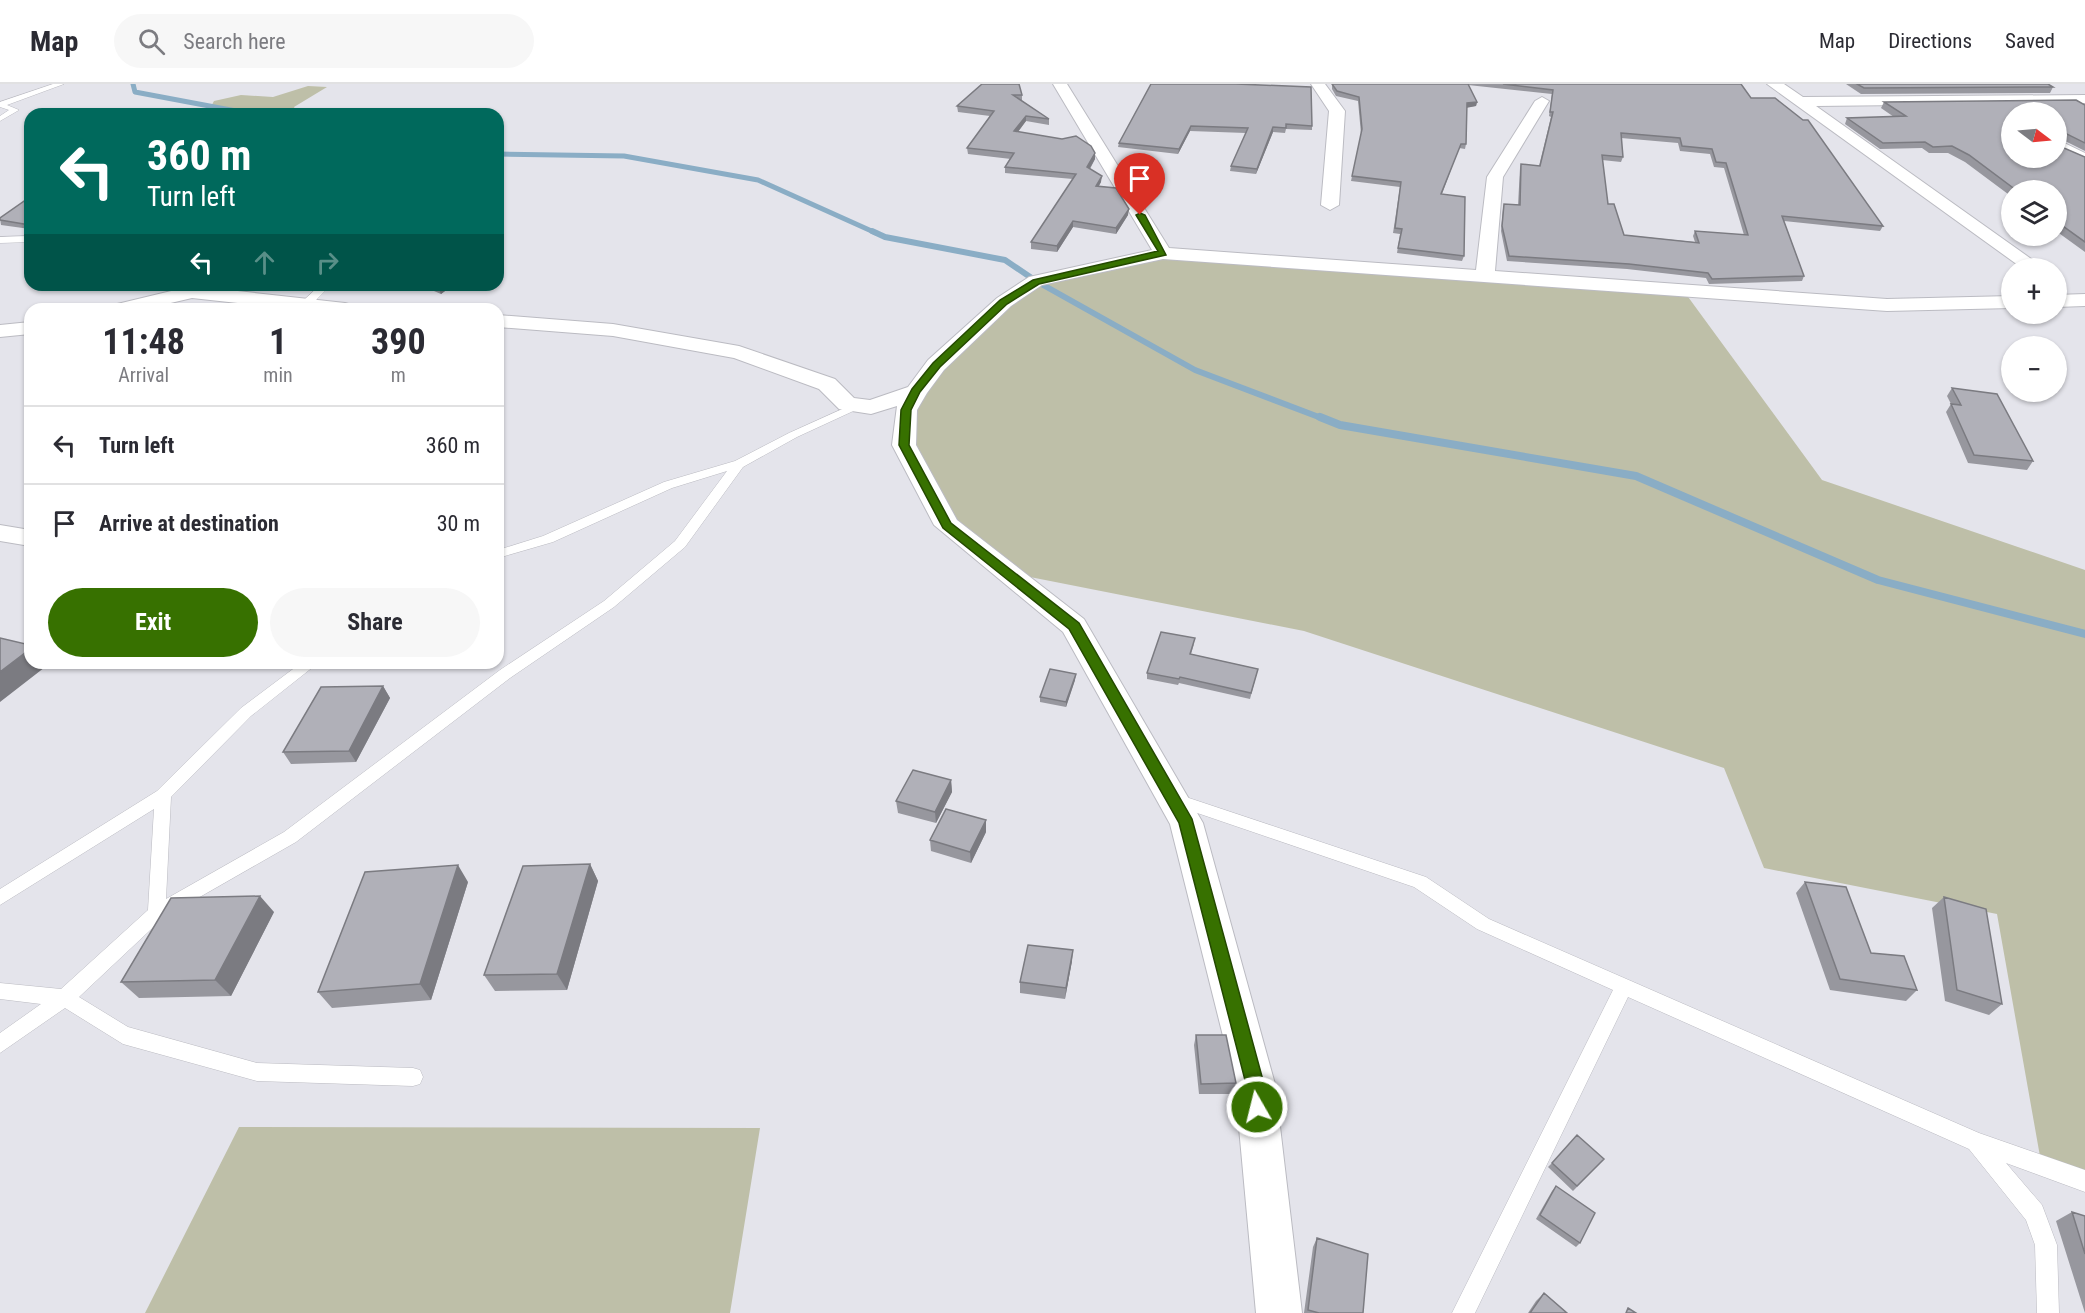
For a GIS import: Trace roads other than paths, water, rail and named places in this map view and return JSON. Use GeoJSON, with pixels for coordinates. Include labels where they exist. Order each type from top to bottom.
{"type":"FeatureCollection","features":[{"type":"Feature","properties":{"kind":"street"},"geometry":{"type":"LineString","coordinates":[[1060,84],[1163,253]]}},
{"type":"Feature","properties":{"kind":"street"},"geometry":{"type":"LineString","coordinates":[[1318,84],[1337,111],[1330,205]]}},
{"type":"Feature","properties":{"kind":"street"},"geometry":{"type":"LineString","coordinates":[[1774,84],[2020,258]]}},
{"type":"Feature","properties":{"kind":"street"},"geometry":{"type":"LineString","coordinates":[[1950,84],[2001,113]]}},
{"type":"Feature","properties":{"kind":"street"},"geometry":{"type":"LineString","coordinates":[[1801,102],[2085,99]]}},
{"type":"Feature","properties":{"kind":"street"},"geometry":{"type":"LineString","coordinates":[[1485,276],[1495,177],[1542,101]]}},
{"type":"Feature","properties":{"kind":"street"},"geometry":{"type":"LineString","coordinates":[[2067,150],[2085,159]]}},
{"type":"Feature","properties":{"kind":"street"},"geometry":{"type":"LineString","coordinates":[[1279,1313],[1255,1084],[1186,823],[1074,626],[947,525],[904,445],[906,410],[916,392],[936,365],[1004,302],[1036,282],[1163,253],[1887,305],[2001,302]]}},
{"type":"Feature","properties":{"kind":"street"},"geometry":{"type":"LineString","coordinates":[[2067,291],[2082,300]]}},
{"type":"Feature","properties":{"kind":"street"},"geometry":{"type":"LineString","coordinates":[[145,303],[192,292],[296,303]]}},
{"type":"Feature","properties":{"kind":"street"},"geometry":{"type":"LineString","coordinates":[[2067,301],[2082,300]]}},
{"type":"Feature","properties":{"kind":"street"},"geometry":{"type":"LineString","coordinates":[[504,321],[613,330],[739,352],[827,384],[847,404],[871,407],[916,392]]}},
{"type":"Feature","properties":{"kind":"street"},"geometry":{"type":"LineString","coordinates":[[0,331],[24,329]]}},
{"type":"Feature","properties":{"kind":"street"},"geometry":{"type":"LineString","coordinates":[[0,533],[24,537]]}},
{"type":"Feature","properties":{"kind":"lane"},"geometry":{"type":"LineString","coordinates":[[0,119],[15,110],[0,105],[60,84]]}},
{"type":"Feature","properties":{"kind":"lane"},"geometry":{"type":"LineString","coordinates":[[0,240],[24,239]]}},
{"type":"Feature","properties":{"kind":"lane"},"geometry":{"type":"LineString","coordinates":[[307,303],[320,291]]}},
{"type":"Feature","properties":{"kind":"lane"},"geometry":{"type":"LineString","coordinates":[[504,552],[548,539],[668,485],[739,464],[793,435],[858,405]]}},
{"type":"Feature","properties":{"kind":"lane"},"geometry":{"type":"LineString","coordinates":[[0,1044],[65,998],[157,913],[290,837],[505,674],[609,604],[680,544],[739,464]]}},
{"type":"Feature","properties":{"kind":"lane"},"geometry":{"type":"LineString","coordinates":[[0,898],[163,795],[246,712],[303,669]]}},
{"type":"Feature","properties":{"kind":"lane"},"geometry":{"type":"LineString","coordinates":[[157,913],[163,795]]}},
{"type":"Feature","properties":{"kind":"lane"},"geometry":{"type":"LineString","coordinates":[[1172,798],[1420,882],[1483,924],[1976,1142],[2085,1180]]}},
{"type":"Feature","properties":{"kind":"lane"},"geometry":{"type":"LineString","coordinates":[[1463,1313],[1624,987]]}},
{"type":"Feature","properties":{"kind":"lane"},"geometry":{"type":"LineString","coordinates":[[0,991],[65,998],[123,1035],[257,1072],[413,1077]]}},
{"type":"Feature","properties":{"kind":"lane"},"geometry":{"type":"LineString","coordinates":[[1976,1142],[2034,1213],[2046,1245],[2048,1313]]}},
{"type":"Feature","properties":{"kind":"waterway"},"geometry":{"type":"LineString","coordinates":[[133,84],[135,92],[220,108]]}},
{"type":"Feature","properties":{"kind":"waterway"},"geometry":{"type":"LineString","coordinates":[[504,154],[624,156],[758,180],[876,233]]}},
{"type":"Feature","properties":{"kind":"waterway"},"geometry":{"type":"LineString","coordinates":[[872,231],[885,237],[1005,260],[1036,281],[1195,370],[1324,419]]}},
{"type":"Feature","properties":{"kind":"waterway"},"geometry":{"type":"LineString","coordinates":[[1320,417],[1340,425],[1636,476],[1878,580],[2085,634]]}}]}
